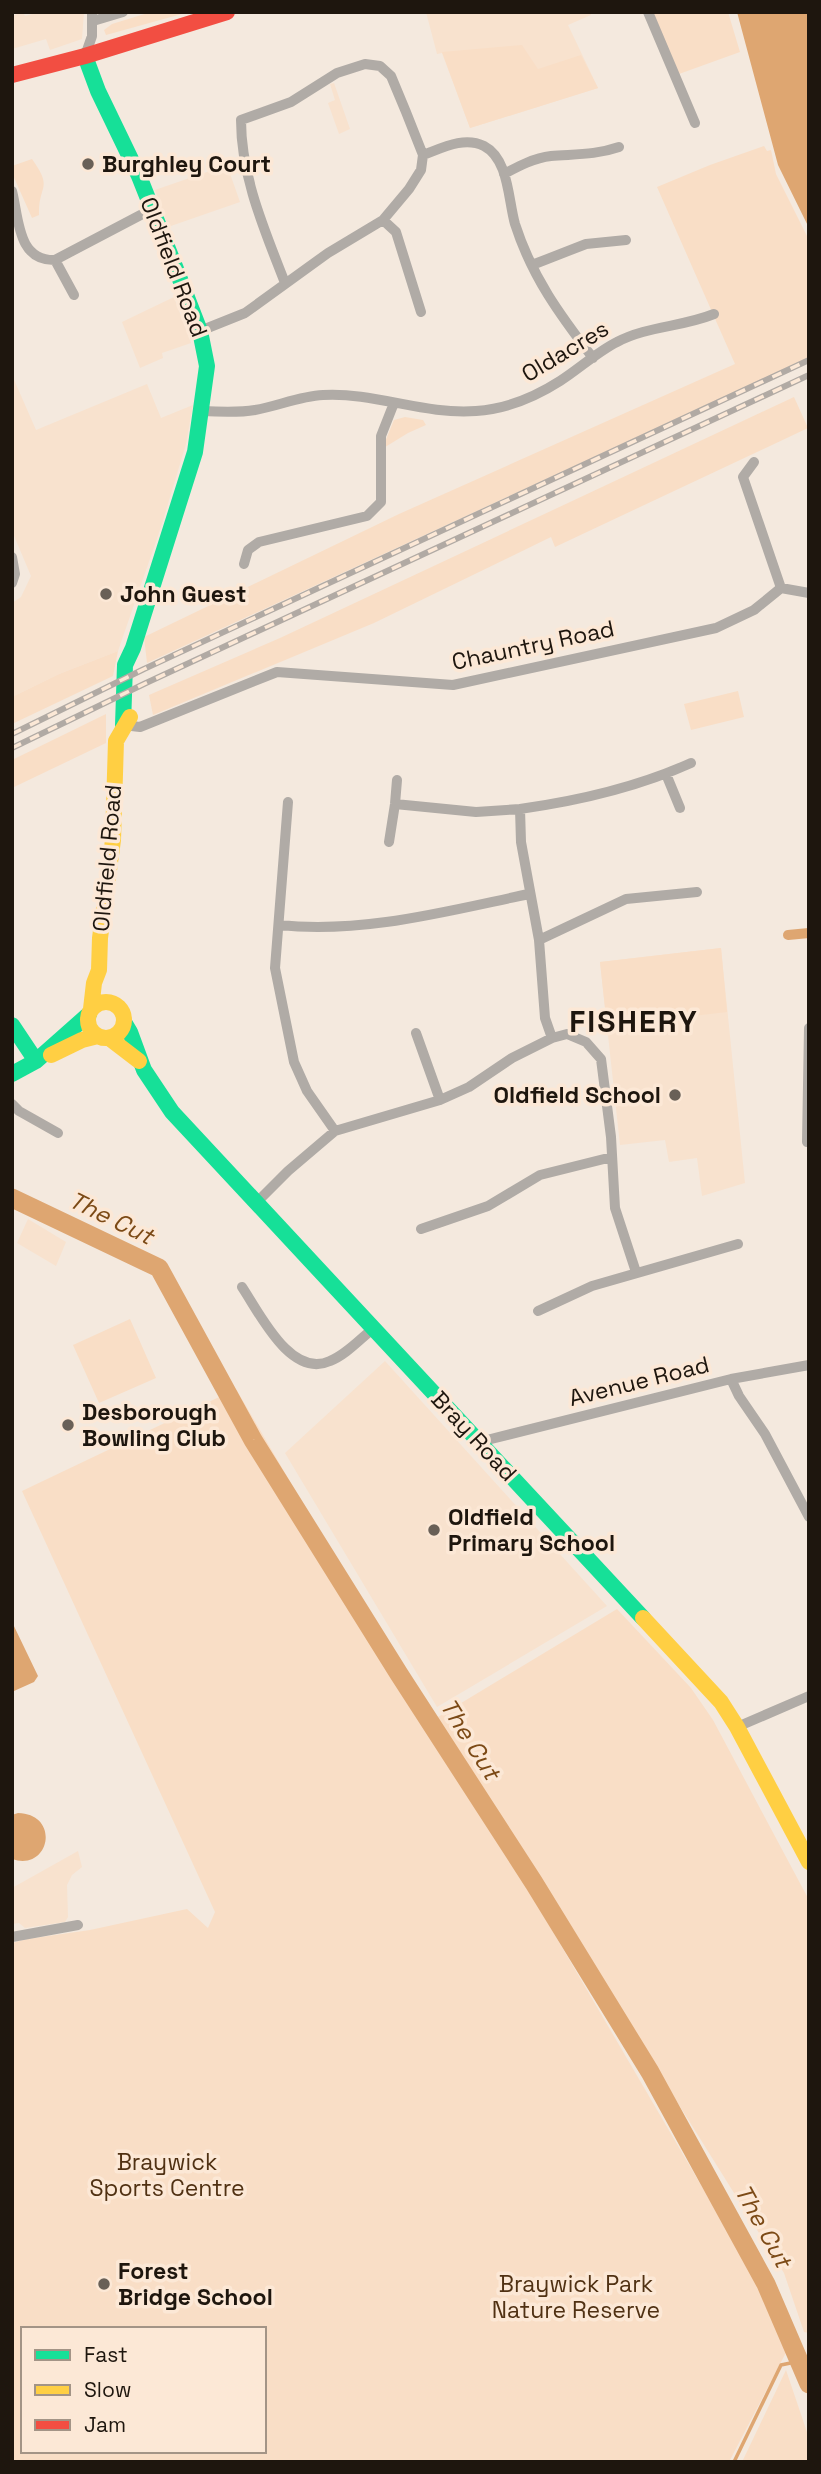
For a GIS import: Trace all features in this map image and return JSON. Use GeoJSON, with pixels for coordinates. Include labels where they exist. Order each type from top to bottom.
{"type":"FeatureCollection","features":[{"type":"Feature","properties":{"kind":"main road"},"geometry":{"type":"LineString","coordinates":[[12,75],[85,56],[226,12]]}},
{"type":"Feature","properties":{"kind":"main road","name":"Oldfield Road"},"geometry":{"type":"LineString","coordinates":[[85,56],[98,91],[152,209],[200,331],[207,366],[195,452],[133,648],[134,712],[123,725],[116,741],[113,840],[100,938],[99,970],[90,1012]]}},
{"type":"Feature","properties":{"kind":"main road"},"geometry":{"type":"LineString","coordinates":[[12,1074],[82,1040],[118,1034],[124,1022],[121,1011],[112,1003],[99,970]]}},
{"type":"Feature","properties":{"kind":"main road"},"geometry":{"type":"LineString","coordinates":[[36,1061],[101,1002],[112,1003]]}},
{"type":"Feature","properties":{"kind":"main road"},"geometry":{"type":"LineString","coordinates":[[90,1012],[90,1029],[139,1061]]}},
{"type":"Feature","properties":{"kind":"main road","name":"Bray Road"},"geometry":{"type":"LineString","coordinates":[[124,1022],[130,1030],[139,1061],[172,1112],[721,1702],[809,1862]]}},
{"type":"Feature","properties":{"kind":"main road"},"geometry":{"type":"LineString","coordinates":[[12,1025],[36,1061]]}},
{"type":"Feature","properties":{"kind":"street"},"geometry":{"type":"LineString","coordinates":[[85,56],[92,36],[92,17],[123,12]]}},
{"type":"Feature","properties":{"kind":"street"},"geometry":{"type":"LineString","coordinates":[[648,12],[695,123]]}},
{"type":"Feature","properties":{"kind":"street"},"geometry":{"type":"LineString","coordinates":[[200,331],[245,313],[328,253],[383,220],[409,189],[421,170],[423,155],[391,76],[380,66],[365,64],[337,73],[291,102],[240,120],[241,147],[253,195],[285,283]]}},
{"type":"Feature","properties":{"kind":"street"},"geometry":{"type":"LineString","coordinates":[[423,155],[461,142],[474,142],[487,147],[495,155],[504,174],[515,224],[540,285],[593,358]]}},
{"type":"Feature","properties":{"kind":"street"},"geometry":{"type":"LineString","coordinates":[[504,174],[549,156],[592,154],[619,147]]}},
{"type":"Feature","properties":{"kind":"street"},"geometry":{"type":"LineString","coordinates":[[12,191],[27,248],[43,260],[55,260],[152,209]]}},
{"type":"Feature","properties":{"kind":"street"},"geometry":{"type":"LineString","coordinates":[[383,220],[396,232],[421,312]]}},
{"type":"Feature","properties":{"kind":"street"},"geometry":{"type":"LineString","coordinates":[[532,265],[586,244],[626,240]]}},
{"type":"Feature","properties":{"kind":"street"},"geometry":{"type":"LineString","coordinates":[[55,260],[74,295]]}},
{"type":"Feature","properties":{"kind":"street","name":"Oldacres"},"geometry":{"type":"LineString","coordinates":[[202,411],[257,410],[321,395],[357,395],[456,412],[505,406],[531,397],[559,382],[616,342],[649,330],[698,321],[714,314]]}},
{"type":"Feature","properties":{"kind":"street"},"geometry":{"type":"LineString","coordinates":[[244,564],[248,550],[259,542],[367,516],[381,502],[381,436],[394,403]]}},
{"type":"Feature","properties":{"kind":"street"},"geometry":{"type":"LineString","coordinates":[[754,462],[743,477],[781,588],[809,593]]}},
{"type":"Feature","properties":{"kind":"street"},"geometry":{"type":"LineString","coordinates":[[12,557],[15,574],[12,583]]}},
{"type":"Feature","properties":{"kind":"street","name":"Chauntry Road"},"geometry":{"type":"LineString","coordinates":[[123,725],[140,727],[277,672],[453,685],[716,628],[754,610],[781,588]]}},
{"type":"Feature","properties":{"kind":"street"},"geometry":{"type":"LineString","coordinates":[[396,804],[476,812],[520,809],[562,803],[666,774],[691,763]]}},
{"type":"Feature","properties":{"kind":"street"},"geometry":{"type":"LineString","coordinates":[[666,774],[680,808]]}},
{"type":"Feature","properties":{"kind":"street"},"geometry":{"type":"LineString","coordinates":[[389,842],[397,780]]}},
{"type":"Feature","properties":{"kind":"street"},"geometry":{"type":"LineString","coordinates":[[288,802],[275,968],[295,1062],[307,1091],[335,1131]]}},
{"type":"Feature","properties":{"kind":"street"},"geometry":{"type":"LineString","coordinates":[[520,809],[521,842],[539,940],[545,1018],[552,1038]]}},
{"type":"Feature","properties":{"kind":"street"},"geometry":{"type":"LineString","coordinates":[[539,940],[626,899],[697,892]]}},
{"type":"Feature","properties":{"kind":"street"},"geometry":{"type":"LineString","coordinates":[[279,925],[298,927],[385,923],[529,894]]}},
{"type":"Feature","properties":{"kind":"street"},"geometry":{"type":"LineString","coordinates":[[807,1142],[809,1028]]}},
{"type":"Feature","properties":{"kind":"street"},"geometry":{"type":"LineString","coordinates":[[416,1033],[440,1100]]}},
{"type":"Feature","properties":{"kind":"street"},"geometry":{"type":"LineString","coordinates":[[256,1203],[335,1131],[440,1100],[469,1087],[512,1058],[552,1038],[567,1034],[586,1042],[601,1059],[615,1208],[636,1272]]}},
{"type":"Feature","properties":{"kind":"street"},"geometry":{"type":"LineString","coordinates":[[12,1104],[19,1111],[58,1133]]}},
{"type":"Feature","properties":{"kind":"street"},"geometry":{"type":"LineString","coordinates":[[421,1229],[488,1206],[540,1175],[612,1157]]}},
{"type":"Feature","properties":{"kind":"street"},"geometry":{"type":"LineString","coordinates":[[538,1311],[592,1286],[738,1244]]}},
{"type":"Feature","properties":{"kind":"street"},"geometry":{"type":"LineString","coordinates":[[242,1287],[286,1351],[304,1363],[319,1364],[331,1361],[374,1328]]}},
{"type":"Feature","properties":{"kind":"street","name":"Avenue Road"},"geometry":{"type":"LineString","coordinates":[[479,1442],[731,1380],[809,1365]]}},
{"type":"Feature","properties":{"kind":"street"},"geometry":{"type":"LineString","coordinates":[[731,1380],[765,1434],[809,1517]]}},
{"type":"Feature","properties":{"kind":"street"},"geometry":{"type":"LineString","coordinates":[[737,1727],[809,1696]]}},
{"type":"Feature","properties":{"kind":"street"},"geometry":{"type":"LineString","coordinates":[[12,1937],[78,1925]]}},
{"type":"Feature","properties":{"kind":"shaded area"},"geometry":{"type":"Polygon","coordinates":[[[23,12],[25,16],[39,12],[84,12],[82,39],[50,50],[46,39],[12,49],[12,16],[23,12]]]}},
{"type":"Feature","properties":{"kind":"shaded area"},"geometry":{"type":"Polygon","coordinates":[[[426,12],[590,12],[591,15],[568,25],[598,88],[470,128],[442,53],[437,54],[426,12]]]}},
{"type":"Feature","properties":{"kind":"shaded area"},"geometry":{"type":"Polygon","coordinates":[[[737,12],[809,12],[809,228],[778,165],[737,12]]]}},
{"type":"Feature","properties":{"kind":"shaded area"},"geometry":{"type":"Polygon","coordinates":[[[334,83],[350,129],[339,134],[328,103],[335,100],[330,84],[334,83]]]}},
{"type":"Feature","properties":{"kind":"shaded area"},"geometry":{"type":"Polygon","coordinates":[[[227,165],[240,202],[168,227],[155,190],[227,165]]]}},
{"type":"Feature","properties":{"kind":"shaded area"},"geometry":{"type":"Polygon","coordinates":[[[174,297],[191,343],[162,353],[163,358],[140,368],[122,322],[174,297]]]}},
{"type":"Feature","properties":{"kind":"shaded area"},"geometry":{"type":"Polygon","coordinates":[[[12,375],[36,430],[147,384],[161,418],[193,405],[186,444],[161,527],[118,651],[59,674],[12,697],[12,603],[21,597],[31,576],[12,531],[12,375]]]}},
{"type":"Feature","properties":{"kind":"shaded area","name":"Oldfield School"},"geometry":{"type":"Polygon","coordinates":[[[721,948],[745,1183],[702,1196],[697,1158],[669,1162],[665,1140],[620,1145],[600,962],[721,948]]]}},
{"type":"Feature","properties":{"kind":"shaded area"},"geometry":{"type":"Polygon","coordinates":[[[28,1219],[66,1242],[56,1266],[17,1243],[28,1219]]]}},
{"type":"Feature","properties":{"kind":"shaded area","name":"Oldfield Primary School"},"geometry":{"type":"Polygon","coordinates":[[[385,1361],[607,1606],[437,1707],[285,1453],[385,1361]]]}},
{"type":"Feature","properties":{"kind":"shaded area"},"geometry":{"type":"Polygon","coordinates":[[[12,1622],[38,1676],[34,1682],[14,1691],[12,1691],[12,1622]]]}},
{"type":"Feature","properties":{"kind":"shaded area"},"geometry":{"type":"Polygon","coordinates":[[[18,1813],[32,1816],[41,1822],[45,1831],[42,1850],[25,1861],[12,1859],[12,1815],[18,1813]]]}},
{"type":"Feature","properties":{"kind":"shaded area"},"geometry":{"type":"Polygon","coordinates":[[[78,1851],[82,1867],[72,1875],[67,1885],[68,1917],[65,1922],[25,1928],[19,1923],[12,1924],[12,1888],[78,1851]]]}},
{"type":"Feature","properties":{"kind":"green space"},"geometry":{"type":"Polygon","coordinates":[[[151,12],[189,12],[106,35],[104,30],[112,24],[151,12]]]}},
{"type":"Feature","properties":{"kind":"green space"},"geometry":{"type":"Polygon","coordinates":[[[651,12],[728,12],[740,52],[679,74],[651,12]]]}},
{"type":"Feature","properties":{"kind":"green space"},"geometry":{"type":"Polygon","coordinates":[[[522,45],[538,69],[581,55],[598,88],[470,128],[442,52],[522,45]]]}},
{"type":"Feature","properties":{"kind":"green space"},"geometry":{"type":"Polygon","coordinates":[[[764,146],[767,151],[771,150],[776,174],[809,240],[809,358],[147,663],[144,637],[399,514],[735,364],[657,187],[764,146]]]}},
{"type":"Feature","properties":{"kind":"green space"},"geometry":{"type":"Polygon","coordinates":[[[32,159],[44,182],[39,215],[32,218],[12,173],[12,166],[32,159]]]}},
{"type":"Feature","properties":{"kind":"green space"},"geometry":{"type":"Polygon","coordinates":[[[794,397],[808,428],[555,547],[551,537],[374,623],[153,715],[149,695],[280,638],[794,397]]]}},
{"type":"Feature","properties":{"kind":"green space"},"geometry":{"type":"Polygon","coordinates":[[[405,417],[423,420],[426,425],[382,449],[394,420],[405,417]]]}},
{"type":"Feature","properties":{"kind":"green space"},"geometry":{"type":"Polygon","coordinates":[[[118,651],[113,676],[12,724],[12,697],[59,674],[118,651]]]}},
{"type":"Feature","properties":{"kind":"green space"},"geometry":{"type":"Polygon","coordinates":[[[738,691],[744,717],[691,730],[684,704],[738,691]]]}},
{"type":"Feature","properties":{"kind":"green space"},"geometry":{"type":"Polygon","coordinates":[[[106,714],[106,743],[12,788],[12,760],[106,714]]]}},
{"type":"Feature","properties":{"kind":"green space"},"geometry":{"type":"Polygon","coordinates":[[[721,948],[727,1012],[668,1019],[667,1011],[606,1017],[600,962],[721,948]]]}},
{"type":"Feature","properties":{"kind":"green space","name":"Desborough Bowling Club"},"geometry":{"type":"Polygon","coordinates":[[[130,1319],[156,1378],[99,1403],[73,1345],[130,1319]]]}},
{"type":"Feature","properties":{"kind":"green space","name":"Braywick Park Nature Reserve"},"geometry":{"type":"Polygon","coordinates":[[[236,1389],[792,2341],[729,2462],[12,2462],[12,1943],[90,1930],[187,1909],[208,1928],[215,1912],[22,1491],[236,1389]]]}},
{"type":"Feature","properties":{"kind":"green space"},"geometry":{"type":"Polygon","coordinates":[[[617,1609],[691,1688],[713,1720],[809,1900],[809,2333],[804,2332],[784,2273],[591,1964],[433,1720],[617,1609]]]}},
{"type":"Feature","properties":{"kind":"green space"},"geometry":{"type":"Polygon","coordinates":[[[786,2370],[809,2438],[809,2462],[742,2462],[786,2370]]]}},
{"type":"Feature","properties":{"kind":"waterway"},"geometry":{"type":"LineString","coordinates":[[788,935],[809,933]]}},
{"type":"Feature","properties":{"kind":"waterway","name":"The Cut"},"geometry":{"type":"LineString","coordinates":[[12,1198],[159,1268],[253,1440],[534,1883],[650,2072],[766,2284],[809,2384]]}},
{"type":"Feature","properties":{"kind":"waterway"},"geometry":{"type":"LineString","coordinates":[[734,2462],[781,2365],[800,2361]]}},
{"type":"Feature","properties":{"kind":"railway"},"geometry":{"type":"LineString","coordinates":[[12,734],[144,669],[809,360]]}},
{"type":"Feature","properties":{"kind":"railway"},"geometry":{"type":"LineString","coordinates":[[12,748],[809,375]]}},
{"type":"Feature","properties":{"kind":"traffic: fast"},"geometry":{"type":"LineString","coordinates":[[85,56],[98,91],[139,176],[176,269],[200,331],[207,366],[195,452],[133,648],[125,665],[123,725]]}},
{"type":"Feature","properties":{"kind":"traffic: fast"},"geometry":{"type":"LineString","coordinates":[[12,1074],[36,1061],[89,1014]]}},
{"type":"Feature","properties":{"kind":"traffic: fast"},"geometry":{"type":"LineString","coordinates":[[124,1022],[144,1070],[172,1112],[643,1618]]}},
{"type":"Feature","properties":{"kind":"traffic: fast"},"geometry":{"type":"LineString","coordinates":[[12,1025],[36,1061]]}},
{"type":"Feature","properties":{"kind":"traffic: slow"},"geometry":{"type":"LineString","coordinates":[[91,1009],[94,983],[99,970],[100,938],[113,840],[116,741],[130,717]]}},
{"type":"Feature","properties":{"kind":"traffic: slow"},"geometry":{"type":"LineString","coordinates":[[106,1002],[119,1007],[124,1020],[119,1033],[106,1038],[93,1033],[88,1020],[93,1007],[106,1002]]}},
{"type":"Feature","properties":{"kind":"traffic: slow"},"geometry":{"type":"LineString","coordinates":[[51,1055],[82,1040],[98,1036]]}},
{"type":"Feature","properties":{"kind":"traffic: slow"},"geometry":{"type":"LineString","coordinates":[[109,1038],[139,1061]]}},
{"type":"Feature","properties":{"kind":"traffic: slow"},"geometry":{"type":"LineString","coordinates":[[643,1618],[721,1702],[809,1862]]}},
{"type":"Feature","properties":{"kind":"traffic: jam"},"geometry":{"type":"LineString","coordinates":[[12,75],[85,56],[227,12]]}},
{"type":"Feature","properties":{"kind":"place","name":"Burghley Court"},"geometry":{"type":"Point","coordinates":[88,164]}},
{"type":"Feature","properties":{"kind":"place","name":"John Guest"},"geometry":{"type":"Point","coordinates":[106,594]}},
{"type":"Feature","properties":{"kind":"place","name":"Oldfield School"},"geometry":{"type":"Point","coordinates":[675,1095]}},
{"type":"Feature","properties":{"kind":"place","name":"Desborough Bowling Club"},"geometry":{"type":"Point","coordinates":[68,1425]}},
{"type":"Feature","properties":{"kind":"place","name":"Oldfield Primary School"},"geometry":{"type":"Point","coordinates":[434,1530]}},
{"type":"Feature","properties":{"kind":"place","name":"Forest Bridge School"},"geometry":{"type":"Point","coordinates":[104,2284]}},
{"type":"Feature","properties":{"kind":"district","name":"FISHERY"},"geometry":{"type":"Point","coordinates":[634,1022]}},
{"type":"Feature","properties":{"kind":"park label","name":"Braywick Sports Centre"},"geometry":{"type":"Point","coordinates":[167,2175]}}]}
